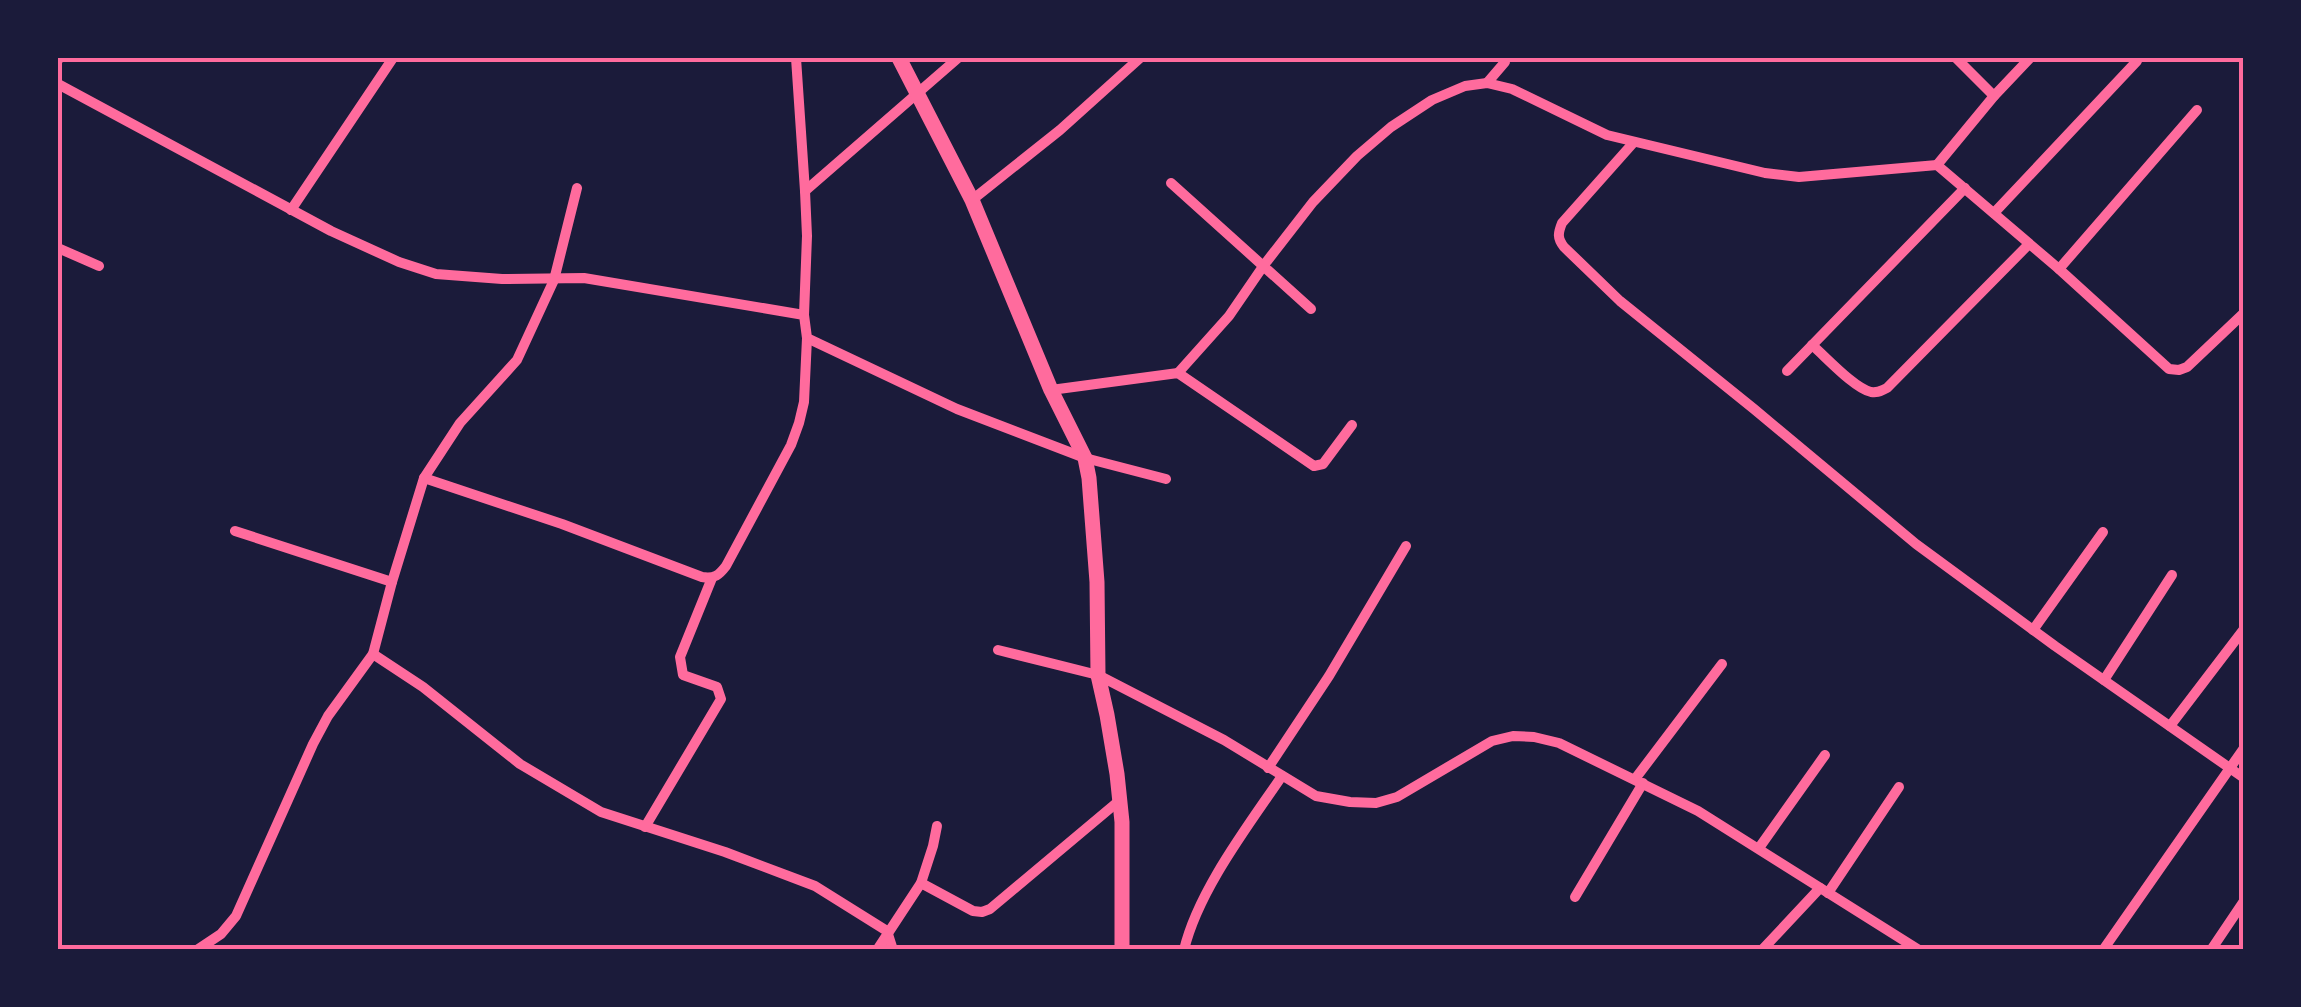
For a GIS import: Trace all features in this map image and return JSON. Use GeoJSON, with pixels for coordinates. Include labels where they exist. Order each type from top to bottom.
{"type":"FeatureCollection","features":[{"type":"Feature","properties":{"kind":"street"},"geometry":{"type":"LineString","coordinates":[[292,210],[393,58]]}},
{"type":"Feature","properties":{"kind":"street"},"geometry":{"type":"LineString","coordinates":[[424,478],[702,577],[719,575],[791,445],[804,402],[806,191],[796,58]]}},
{"type":"Feature","properties":{"kind":"street"},"geometry":{"type":"LineString","coordinates":[[899,58],[972,200],[1051,390],[1085,458],[1097,582],[1098,675],[1120,800],[1122,950]]}},
{"type":"Feature","properties":{"kind":"street"},"geometry":{"type":"LineString","coordinates":[[806,191],[958,58]]}},
{"type":"Feature","properties":{"kind":"street"},"geometry":{"type":"LineString","coordinates":[[972,200],[1060,130],[1140,58]]}},
{"type":"Feature","properties":{"kind":"street"},"geometry":{"type":"LineString","coordinates":[[1956,58],[1994,96]]}},
{"type":"Feature","properties":{"kind":"street"},"geometry":{"type":"LineString","coordinates":[[1937,165],[2030,58]]}},
{"type":"Feature","properties":{"kind":"street"},"geometry":{"type":"LineString","coordinates":[[1487,83],[1505,59]]}},
{"type":"Feature","properties":{"kind":"street"},"geometry":{"type":"LineString","coordinates":[[1994,213],[2137,61]]}},
{"type":"Feature","properties":{"kind":"street"},"geometry":{"type":"LineString","coordinates":[[1051,390],[1178,373],[1229,316],[1313,202],[1357,156],[1391,126],[1432,100],[1465,86],[1487,83],[1512,89],[1607,135],[1765,173],[1799,177],[1937,165],[2060,269],[2169,369],[2186,367],[2244,314]]}},
{"type":"Feature","properties":{"kind":"street"},"geometry":{"type":"LineString","coordinates":[[58,84],[331,231],[398,262],[436,274],[584,278],[804,314]]}},
{"type":"Feature","properties":{"kind":"street"},"geometry":{"type":"LineString","coordinates":[[2060,269],[2198,110]]}},
{"type":"Feature","properties":{"kind":"street"},"geometry":{"type":"LineString","coordinates":[[1634,142],[1562,224],[1558,232],[1564,247],[1620,300],[1916,544],[2244,778]]}},
{"type":"Feature","properties":{"kind":"street"},"geometry":{"type":"LineString","coordinates":[[1171,184],[1312,309]]}},
{"type":"Feature","properties":{"kind":"street"},"geometry":{"type":"LineString","coordinates":[[197,950],[221,934],[236,916],[313,744],[328,716],[373,654],[424,478],[460,423],[518,360],[554,280],[577,188]]}},
{"type":"Feature","properties":{"kind":"street"},"geometry":{"type":"LineString","coordinates":[[1787,371],[1965,188]]}},
{"type":"Feature","properties":{"kind":"street"},"geometry":{"type":"LineString","coordinates":[[1812,345],[1860,387],[1878,392],[2028,244]]}},
{"type":"Feature","properties":{"kind":"street"},"geometry":{"type":"LineString","coordinates":[[58,248],[100,266]]}},
{"type":"Feature","properties":{"kind":"street"},"geometry":{"type":"LineString","coordinates":[[807,338],[957,409],[1085,458],[1166,478]]}},
{"type":"Feature","properties":{"kind":"street"},"geometry":{"type":"LineString","coordinates":[[1178,373],[1314,466],[1323,464],[1352,425]]}},
{"type":"Feature","properties":{"kind":"street"},"geometry":{"type":"LineString","coordinates":[[235,532],[392,582]]}},
{"type":"Feature","properties":{"kind":"street"},"geometry":{"type":"LineString","coordinates":[[2033,630],[2104,532]]}},
{"type":"Feature","properties":{"kind":"street"},"geometry":{"type":"LineString","coordinates":[[1268,768],[1329,676],[1406,546]]}},
{"type":"Feature","properties":{"kind":"street"},"geometry":{"type":"LineString","coordinates":[[2104,680],[2172,575]]}},
{"type":"Feature","properties":{"kind":"street"},"geometry":{"type":"LineString","coordinates":[[645,826],[721,699],[717,687],[683,674],[680,663],[712,578]]}},
{"type":"Feature","properties":{"kind":"street"},"geometry":{"type":"LineString","coordinates":[[2170,726],[2244,629]]}},
{"type":"Feature","properties":{"kind":"street"},"geometry":{"type":"LineString","coordinates":[[998,650],[1098,675],[1224,740],[1316,796],[1350,802],[1396,797],[1492,741],[1513,736],[1559,743],[1698,811],[1918,950]]}},
{"type":"Feature","properties":{"kind":"street"},"geometry":{"type":"LineString","coordinates":[[373,654],[423,687],[520,764],[601,812],[815,886],[887,931],[893,950]]}},
{"type":"Feature","properties":{"kind":"street"},"geometry":{"type":"LineString","coordinates":[[1574,897],[1639,781],[1722,664]]}},
{"type":"Feature","properties":{"kind":"street"},"geometry":{"type":"LineString","coordinates":[[2102,950],[2244,748]]}},
{"type":"Feature","properties":{"kind":"street"},"geometry":{"type":"LineString","coordinates":[[1758,848],[1824,755]]}},
{"type":"Feature","properties":{"kind":"street"},"geometry":{"type":"LineString","coordinates":[[1184,950],[1210,888],[1282,776]]}},
{"type":"Feature","properties":{"kind":"street"},"geometry":{"type":"LineString","coordinates":[[1762,950],[1824,890],[1900,787]]}},
{"type":"Feature","properties":{"kind":"street"},"geometry":{"type":"LineString","coordinates":[[920,883],[973,911],[990,909],[1120,800]]}},
{"type":"Feature","properties":{"kind":"street"},"geometry":{"type":"LineString","coordinates":[[877,950],[920,883],[937,826]]}},
{"type":"Feature","properties":{"kind":"street"},"geometry":{"type":"LineString","coordinates":[[2211,950],[2244,901]]}}]}
